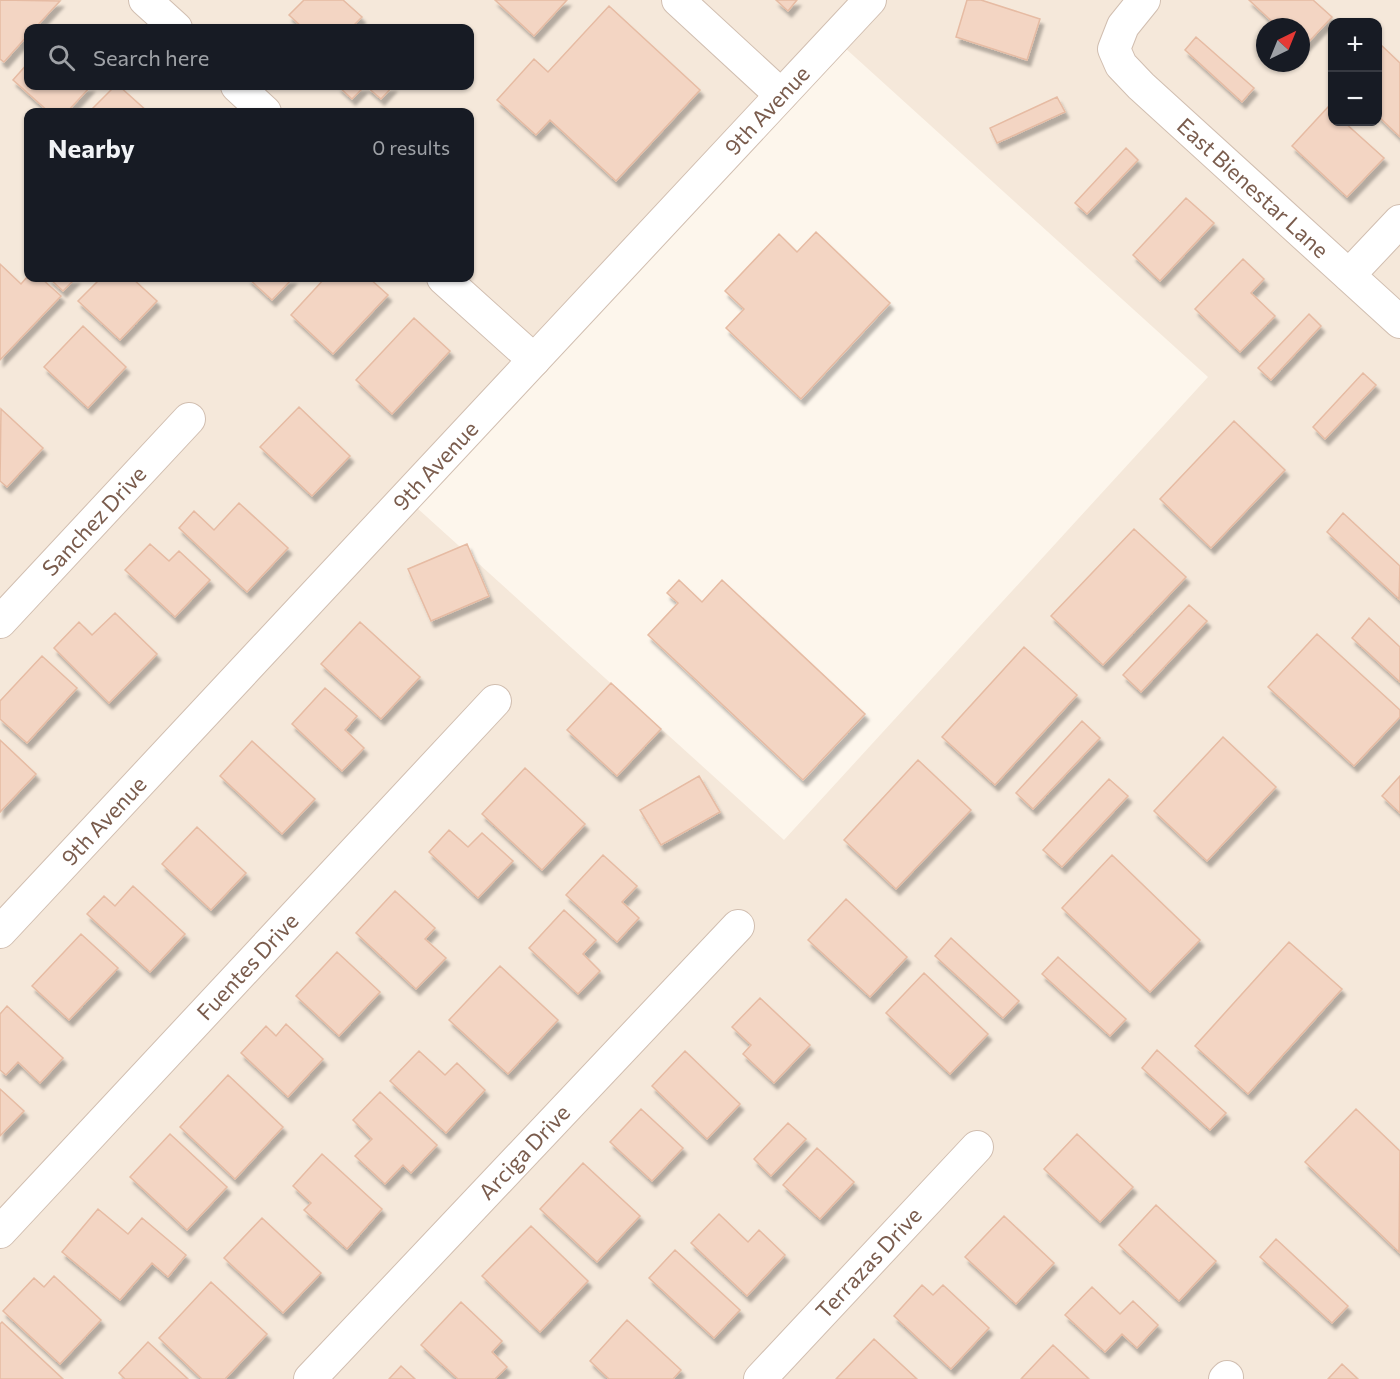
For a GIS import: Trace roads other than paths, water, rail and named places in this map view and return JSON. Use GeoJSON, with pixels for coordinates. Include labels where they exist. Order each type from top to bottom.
{"type":"FeatureCollection","features":[{"type":"Feature","properties":{"kind":"street"},"geometry":{"type":"LineString","coordinates":[[145,0],[172,24]]}},
{"type":"Feature","properties":{"kind":"street"},"geometry":{"type":"LineString","coordinates":[[678,0],[781,95]]}},
{"type":"Feature","properties":{"kind":"street","name":"9th Avenue"},"geometry":{"type":"LineString","coordinates":[[0,932],[870,0]]}},
{"type":"Feature","properties":{"kind":"street","name":"East Bienestar Lane"},"geometry":{"type":"LineString","coordinates":[[1144,0],[1122,26],[1114,49],[1121,65],[1141,86],[1400,322]]}},
{"type":"Feature","properties":{"kind":"street"},"geometry":{"type":"LineString","coordinates":[[241,90],[262,108]]}},
{"type":"Feature","properties":{"kind":"street"},"geometry":{"type":"LineString","coordinates":[[1349,275],[1400,221]]}},
{"type":"Feature","properties":{"kind":"street"},"geometry":{"type":"LineString","coordinates":[[447,282],[534,360]]}},
{"type":"Feature","properties":{"kind":"street","name":"Sanchez Drive"},"geometry":{"type":"LineString","coordinates":[[0,622],[189,419]]}},
{"type":"Feature","properties":{"kind":"street","name":"Fuentes Drive"},"geometry":{"type":"LineString","coordinates":[[0,1232],[495,701]]}},
{"type":"Feature","properties":{"kind":"street","name":"Arciga Drive"},"geometry":{"type":"LineString","coordinates":[[310,1379],[738,926]]}},
{"type":"Feature","properties":{"kind":"street","name":"Terrazas Drive"},"geometry":{"type":"LineString","coordinates":[[760,1379],[977,1147]]}}]}
